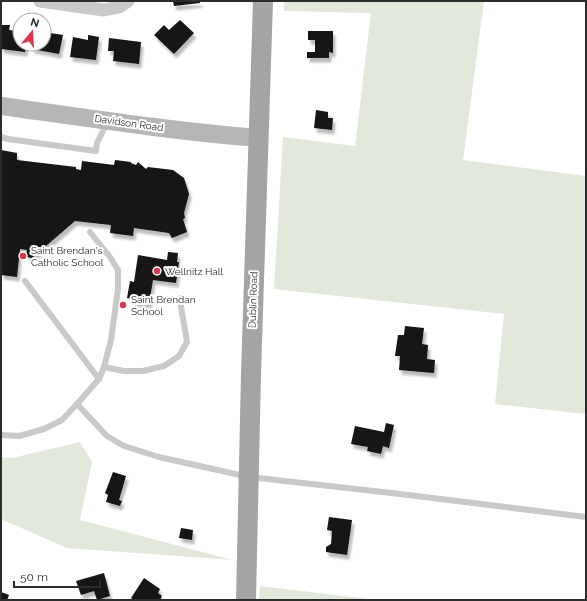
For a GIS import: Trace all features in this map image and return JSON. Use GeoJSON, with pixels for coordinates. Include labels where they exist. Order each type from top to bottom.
{"type":"FeatureCollection","features":[{"type":"Feature","properties":{"kind":"main road","name":"Dublin Road"},"geometry":{"type":"LineString","coordinates":[[246,600],[250,381],[263,1]]}},
{"type":"Feature","properties":{"kind":"main road","name":"Davidson Road"},"geometry":{"type":"LineString","coordinates":[[1,106],[215,135],[258,138]]}},
{"type":"Feature","properties":{"kind":"street"},"geometry":{"type":"LineString","coordinates":[[40,1],[104,10],[119,7],[128,1]]}},
{"type":"Feature","properties":{"kind":"lane"},"geometry":{"type":"LineString","coordinates":[[1,137],[96,150],[97,142],[108,120]]}},
{"type":"Feature","properties":{"kind":"lane"},"geometry":{"type":"LineString","coordinates":[[1,436],[19,436],[44,429],[62,420],[99,379],[104,367],[111,340],[118,289],[118,270],[110,257],[90,232]]}},
{"type":"Feature","properties":{"kind":"lane"},"geometry":{"type":"LineString","coordinates":[[25,281],[99,379]]}},
{"type":"Feature","properties":{"kind":"lane"},"geometry":{"type":"LineString","coordinates":[[104,367],[124,371],[143,371],[164,366],[179,356],[187,342],[181,307],[181,298]]}},
{"type":"Feature","properties":{"kind":"lane"},"geometry":{"type":"LineString","coordinates":[[77,404],[107,436],[124,446],[159,457],[249,477],[586,517]]}},
{"type":"Feature","properties":{"kind":"green space"},"geometry":{"type":"Polygon","coordinates":[[[284,1],[484,1],[463,160],[586,176],[586,414],[495,404],[504,314],[274,289],[283,137],[355,146],[371,13],[284,11],[284,1]]]}},
{"type":"Feature","properties":{"kind":"green space"},"geometry":{"type":"Polygon","coordinates":[[[80,442],[92,462],[80,520],[233,560],[67,548],[1,519],[1,457],[12,458],[80,442]]]}},
{"type":"Feature","properties":{"kind":"green space"},"geometry":{"type":"Polygon","coordinates":[[[260,586],[377,600],[259,600],[260,586]]]}},
{"type":"Feature","properties":{"kind":"building"},"geometry":{"type":"Polygon","coordinates":[[[173,1],[200,1],[200,3],[174,6],[173,1]]]}},
{"type":"Feature","properties":{"kind":"building"},"geometry":{"type":"Polygon","coordinates":[[[180,20],[194,33],[174,54],[154,35],[164,25],[169,30],[180,20]]]}},
{"type":"Feature","properties":{"kind":"building"},"geometry":{"type":"Polygon","coordinates":[[[1,25],[10,25],[9,30],[12,31],[12,50],[1,49],[1,25]]]}},
{"type":"Feature","properties":{"kind":"building"},"geometry":{"type":"Polygon","coordinates":[[[308,31],[333,31],[333,53],[329,52],[329,58],[307,58],[307,52],[315,52],[315,40],[308,40],[308,31]]]}},
{"type":"Feature","properties":{"kind":"building"},"geometry":{"type":"Polygon","coordinates":[[[52,33],[63,35],[59,54],[48,52],[52,52],[52,33]]]}},
{"type":"Feature","properties":{"kind":"building"},"geometry":{"type":"Polygon","coordinates":[[[88,35],[99,37],[96,60],[70,57],[73,37],[88,40],[88,35]]]}},
{"type":"Feature","properties":{"kind":"building"},"geometry":{"type":"Polygon","coordinates":[[[109,38],[141,42],[139,64],[113,61],[114,51],[108,51],[109,38]]]}},
{"type":"Feature","properties":{"kind":"building"},"geometry":{"type":"Polygon","coordinates":[[[316,110],[328,112],[328,118],[333,118],[332,130],[314,128],[316,110]]]}},
{"type":"Feature","properties":{"kind":"building"},"geometry":{"type":"Polygon","coordinates":[[[1,150],[17,153],[17,160],[76,167],[76,169],[81,170],[82,161],[114,165],[115,160],[131,162],[136,165],[138,162],[146,169],[148,167],[173,170],[184,178],[189,194],[184,213],[185,218],[183,219],[187,232],[172,238],[169,233],[134,228],[133,236],[110,233],[111,225],[75,221],[32,258],[26,257],[27,250],[20,249],[17,277],[1,275],[1,150]]]}},
{"type":"Feature","properties":{"kind":"building","name":"Wellnitz Hall"},"geometry":{"type":"Polygon","coordinates":[[[168,252],[178,253],[177,262],[179,262],[176,283],[153,280],[149,304],[133,302],[134,299],[127,298],[130,281],[134,282],[138,255],[167,260],[168,252]]]}},
{"type":"Feature","properties":{"kind":"building"},"geometry":{"type":"Polygon","coordinates":[[[405,326],[424,328],[422,344],[428,345],[427,359],[435,360],[434,373],[399,370],[400,356],[395,356],[398,335],[404,335],[405,326]]]}},
{"type":"Feature","properties":{"kind":"building"},"geometry":{"type":"Polygon","coordinates":[[[386,423],[394,425],[389,448],[383,446],[381,454],[367,451],[368,447],[351,444],[355,426],[384,432],[386,423]]]}},
{"type":"Feature","properties":{"kind":"building"},"geometry":{"type":"Polygon","coordinates":[[[113,472],[126,476],[119,500],[122,501],[120,506],[106,502],[108,495],[105,493],[113,472]]]}},
{"type":"Feature","properties":{"kind":"building"},"geometry":{"type":"Polygon","coordinates":[[[329,517],[352,520],[347,555],[326,552],[326,547],[331,544],[332,531],[327,530],[329,517]]]}},
{"type":"Feature","properties":{"kind":"building"},"geometry":{"type":"Polygon","coordinates":[[[181,528],[193,530],[192,540],[179,538],[181,528]]]}},
{"type":"Feature","properties":{"kind":"building"},"geometry":{"type":"Polygon","coordinates":[[[104,573],[110,596],[97,600],[94,591],[81,595],[76,581],[104,573]]]}},
{"type":"Feature","properties":{"kind":"building"},"geometry":{"type":"Polygon","coordinates":[[[144,578],[160,589],[158,593],[162,596],[160,600],[133,600],[131,598],[144,578]]]}},
{"type":"Feature","properties":{"kind":"building"},"geometry":{"type":"Polygon","coordinates":[[[1,592],[9,595],[7,600],[1,600],[1,592]]]}},
{"type":"Feature","properties":{"kind":"place","name":"Saint Brendan's Catholic School"},"geometry":{"type":"Point","coordinates":[23,256]}},
{"type":"Feature","properties":{"kind":"place","name":"Wellnitz Hall"},"geometry":{"type":"Point","coordinates":[157,271]}},
{"type":"Feature","properties":{"kind":"place","name":"Saint Brendan School"},"geometry":{"type":"Point","coordinates":[123,305]}}]}
